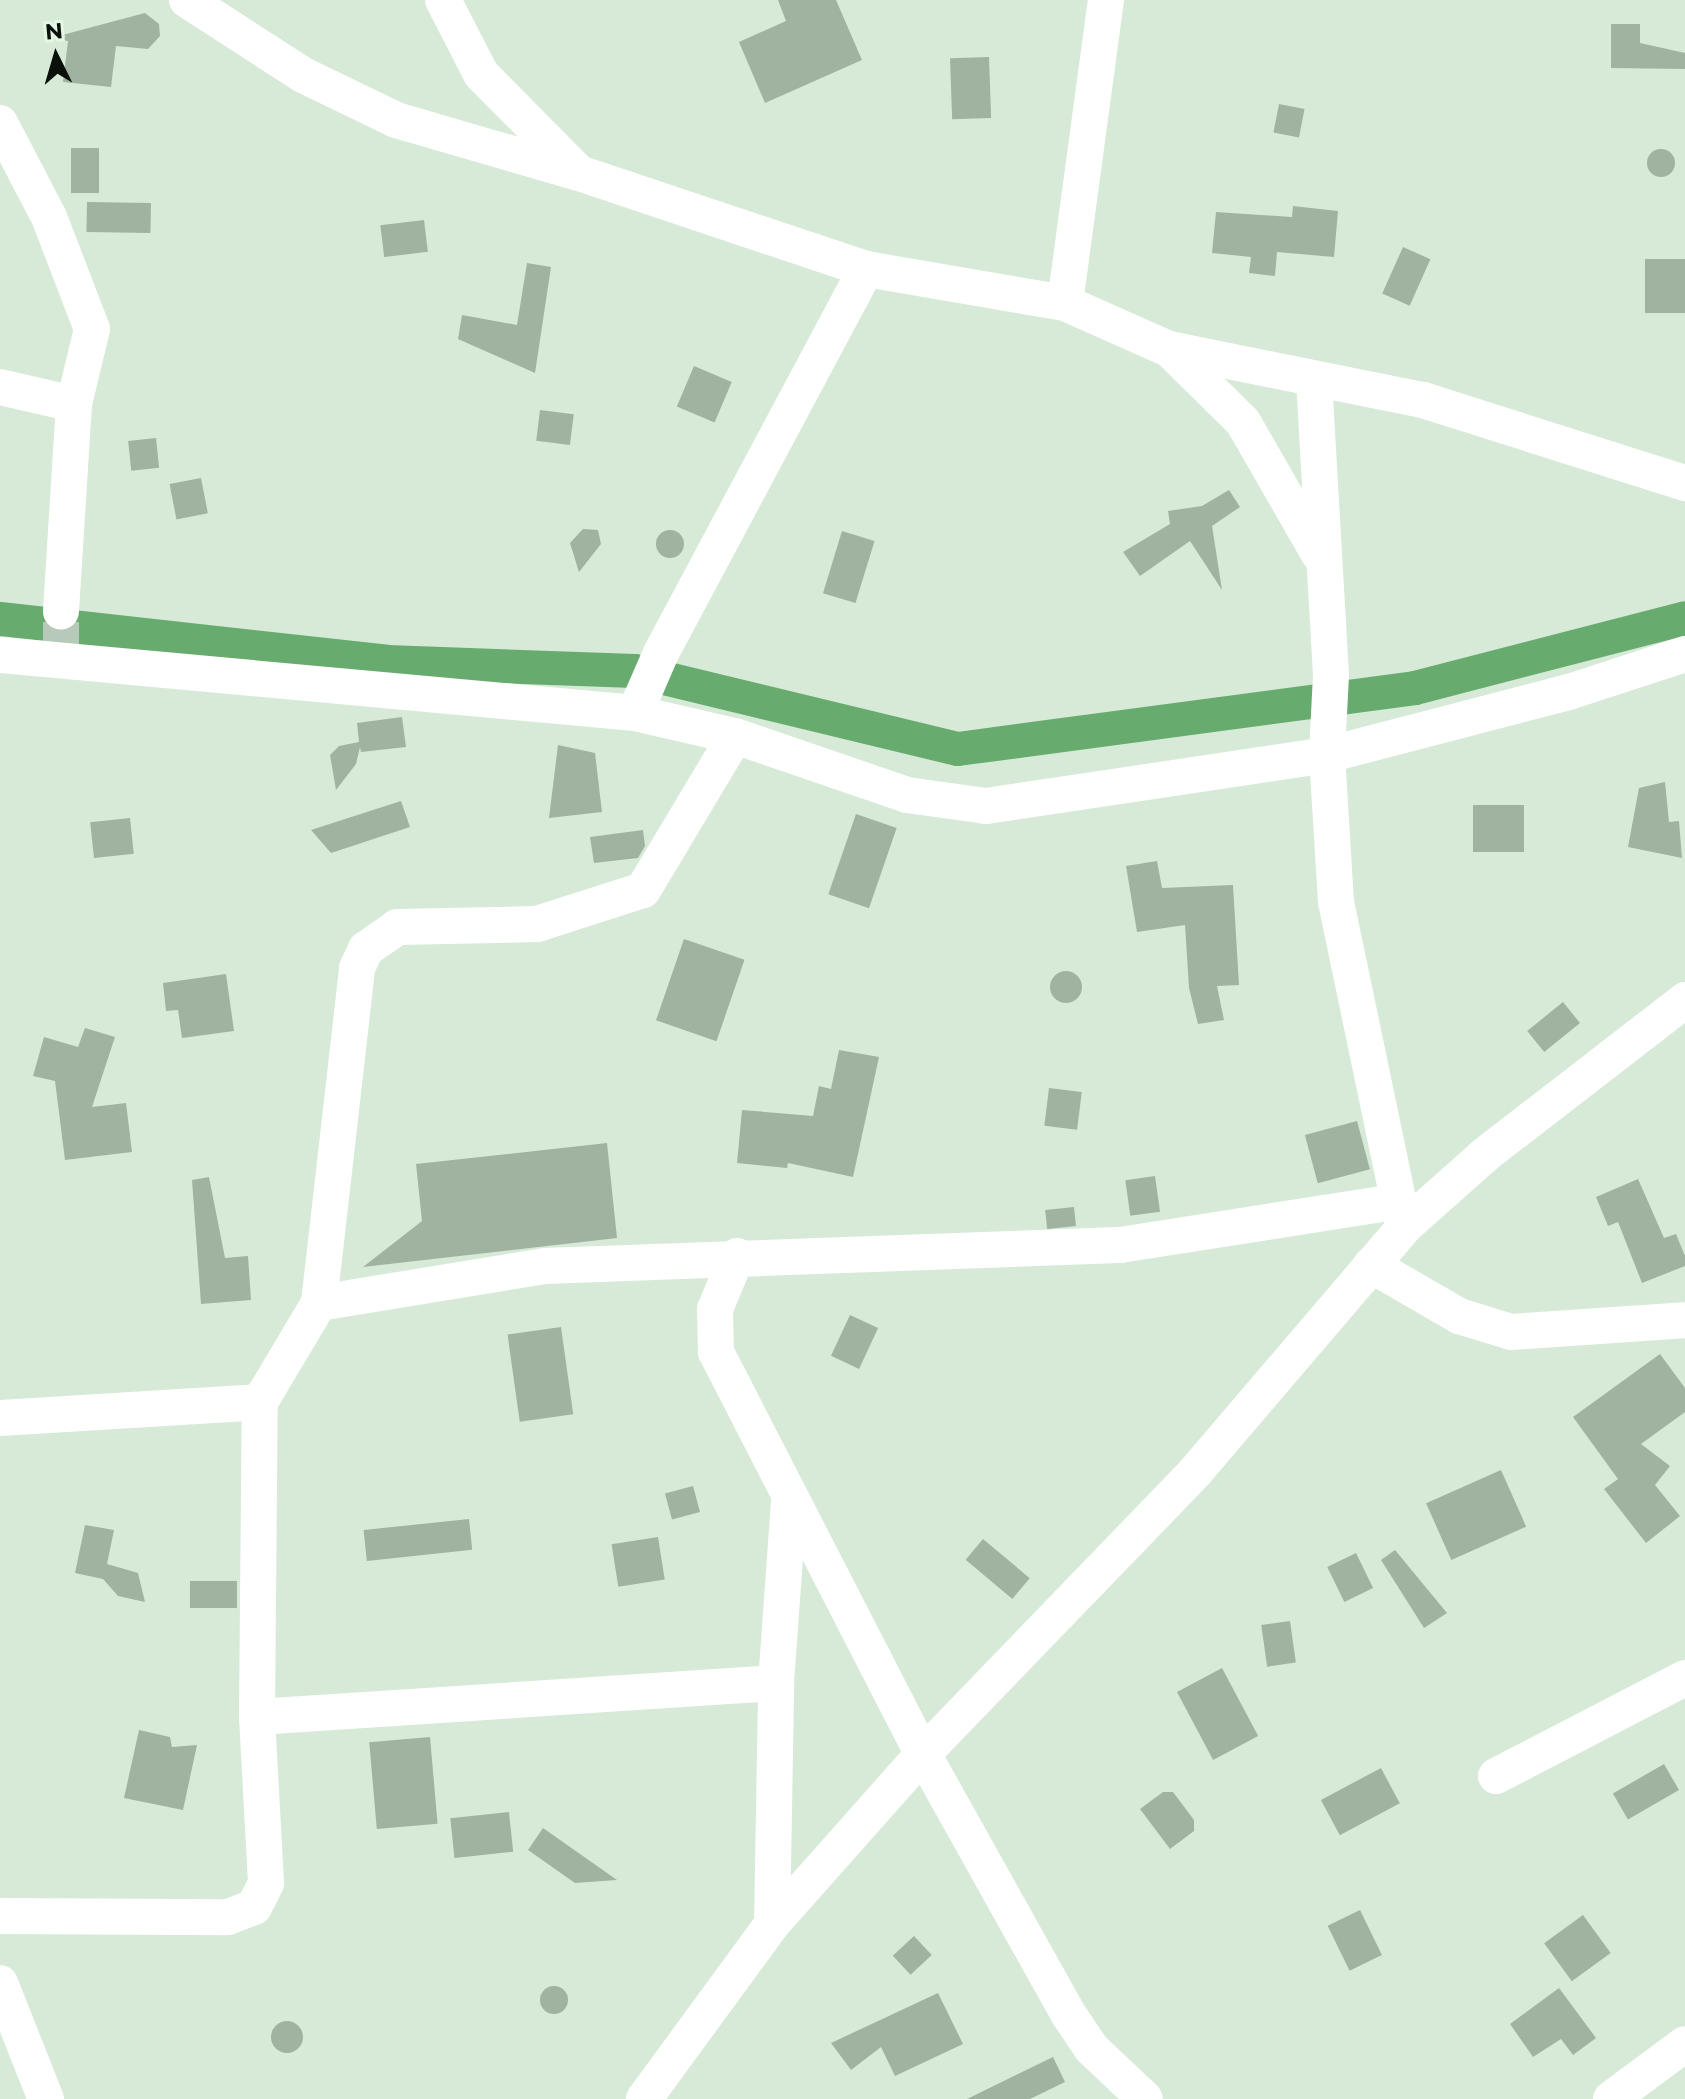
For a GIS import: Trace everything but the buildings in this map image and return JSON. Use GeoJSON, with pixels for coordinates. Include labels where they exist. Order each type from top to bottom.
{"type":"FeatureCollection","features":[{"type":"Feature","properties":{"kind":"street"},"geometry":{"type":"LineString","coordinates":[[187,0],[349,100],[396,120],[579,173],[866,269],[1065,303],[1169,349],[1461,410],[1684,481]]}},
{"type":"Feature","properties":{"kind":"street"},"geometry":{"type":"LineString","coordinates":[[443,0],[481,74],[579,173]]}},
{"type":"Feature","properties":{"kind":"street"},"geometry":{"type":"LineString","coordinates":[[1065,303],[1106,0]]}},
{"type":"Feature","properties":{"kind":"street"},"geometry":{"type":"LineString","coordinates":[[0,123],[49,217],[92,329],[74,404],[61,612]]}},
{"type":"Feature","properties":{"kind":"street"},"geometry":{"type":"LineString","coordinates":[[635,713],[661,653],[866,269]]}},
{"type":"Feature","properties":{"kind":"street"},"geometry":{"type":"LineString","coordinates":[[1169,349],[1243,422],[1324,562]]}},
{"type":"Feature","properties":{"kind":"street"},"geometry":{"type":"LineString","coordinates":[[1314,380],[1331,675],[1327,755],[1336,902],[1400,1214]]}},
{"type":"Feature","properties":{"kind":"street"},"geometry":{"type":"LineString","coordinates":[[0,387],[74,404]]}},
{"type":"Feature","properties":{"kind":"street"},"geometry":{"type":"LineString","coordinates":[[0,655],[635,713],[735,736],[907,795],[986,806],[1327,755],[1569,692],[1685,654]]}},
{"type":"Feature","properties":{"kind":"street"},"geometry":{"type":"LineString","coordinates":[[0,1916],[228,1917],[254,1907],[266,1883],[257,1717],[260,1402],[319,1303],[357,968],[366,949],[397,927],[537,924],[643,890],[735,736]]}},
{"type":"Feature","properties":{"kind":"street"},"geometry":{"type":"LineString","coordinates":[[644,2099],[772,1924],[923,1754],[1196,1471],[1371,1265],[1400,1214],[1486,1154],[1685,1000]]}},
{"type":"Feature","properties":{"kind":"street"},"geometry":{"type":"LineString","coordinates":[[319,1303],[545,1266],[737,1256],[1120,1245],[1400,1214]]}},
{"type":"Feature","properties":{"kind":"street"},"geometry":{"type":"LineString","coordinates":[[737,1256],[715,1309],[716,1352],[789,1502],[923,1754],[1069,2015],[1091,2048],[1145,2099]]}},
{"type":"Feature","properties":{"kind":"street"},"geometry":{"type":"LineString","coordinates":[[1371,1265],[1459,1316],[1511,1332],[1685,1320]]}},
{"type":"Feature","properties":{"kind":"street"},"geometry":{"type":"LineString","coordinates":[[0,1418],[260,1402]]}},
{"type":"Feature","properties":{"kind":"street"},"geometry":{"type":"LineString","coordinates":[[772,1924],[776,1683],[789,1502]]}},
{"type":"Feature","properties":{"kind":"street"},"geometry":{"type":"LineString","coordinates":[[1496,1776],[1685,1678]]}},
{"type":"Feature","properties":{"kind":"street"},"geometry":{"type":"LineString","coordinates":[[257,1717],[776,1683]]}},
{"type":"Feature","properties":{"kind":"street"},"geometry":{"type":"LineString","coordinates":[[0,1983],[46,2099]]}},
{"type":"Feature","properties":{"kind":"street"},"geometry":{"type":"LineString","coordinates":[[1611,2099],[1685,2044]]}},
{"type":"Feature","properties":{"kind":"waterway"},"geometry":{"type":"LineString","coordinates":[[0,619],[387,662],[635,671],[958,749],[1415,688],[1685,618]]}},
{"type":"Feature","properties":{"kind":"tunnel"},"geometry":{"type":"LineString","coordinates":[[61,612],[61,658]]}}]}
